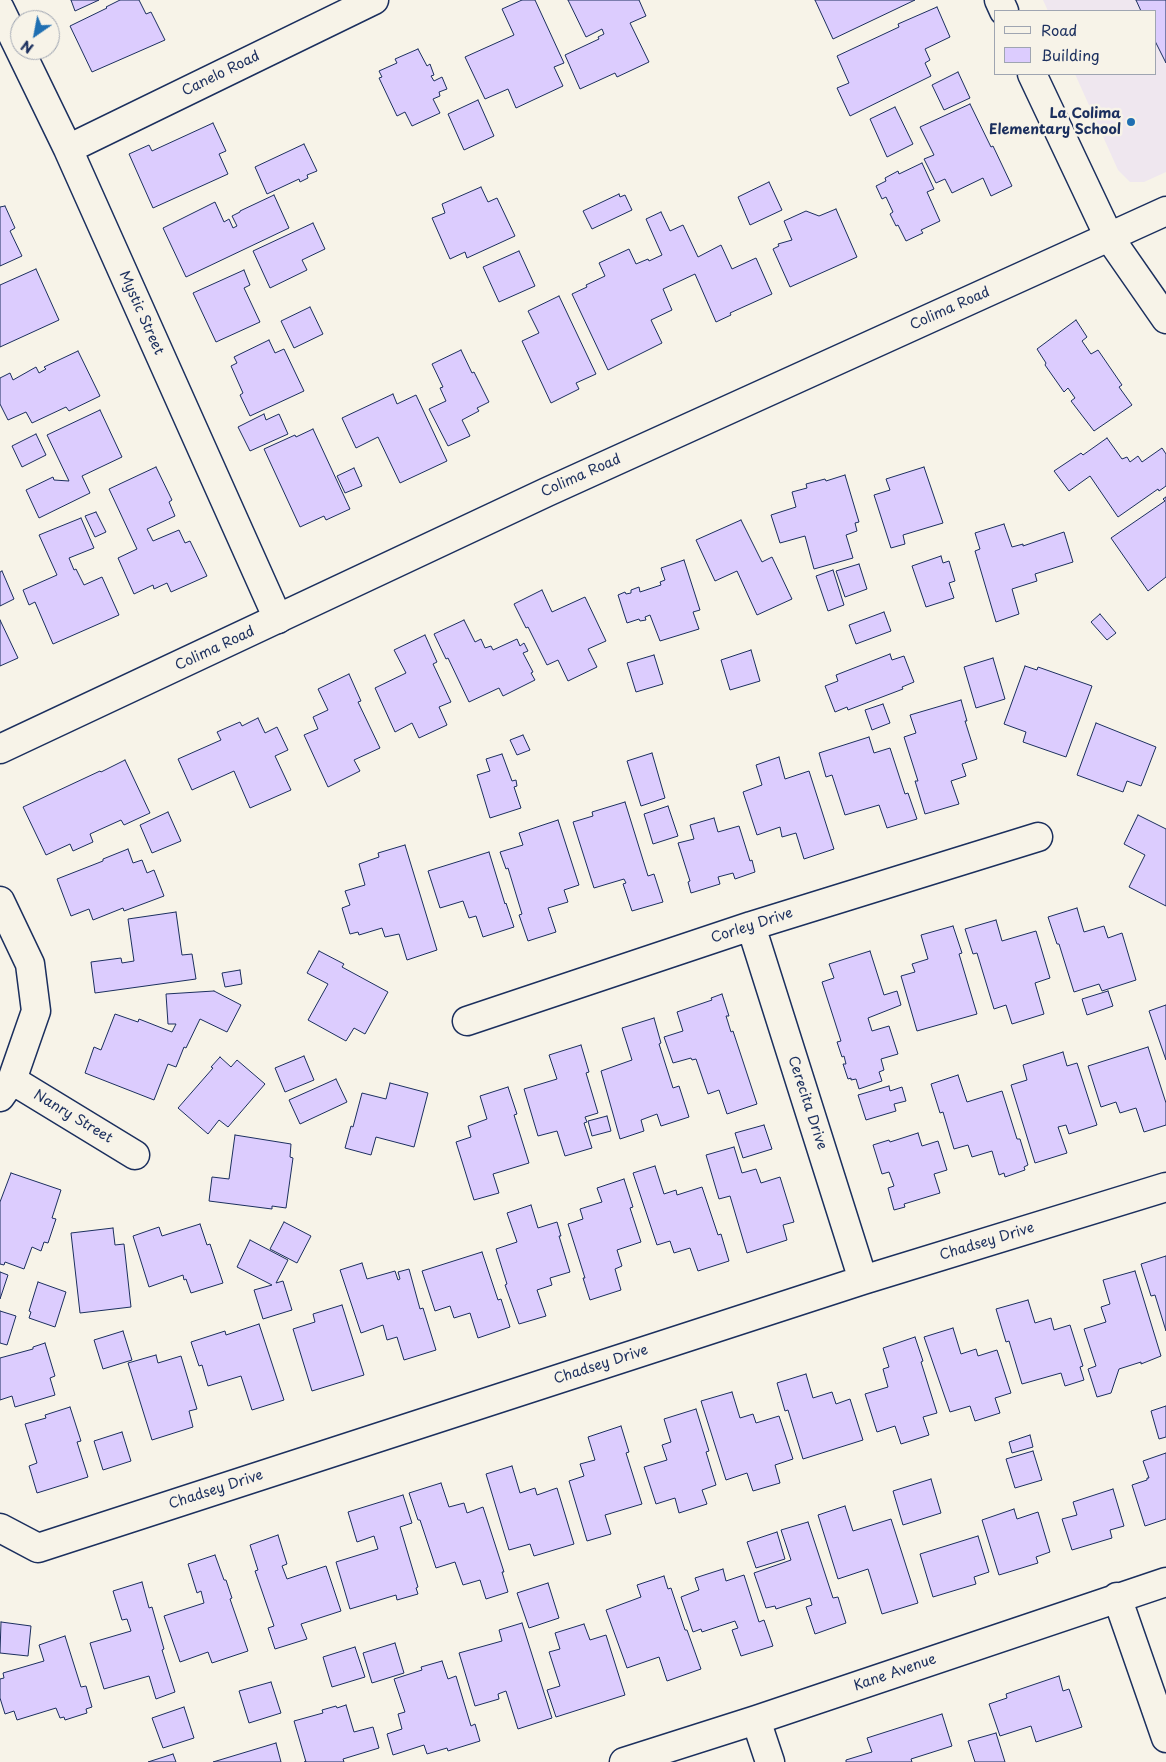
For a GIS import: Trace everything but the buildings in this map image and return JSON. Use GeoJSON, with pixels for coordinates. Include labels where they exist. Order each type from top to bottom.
{"type":"FeatureCollection","features":[{"type":"Feature","properties":{"kind":"street","name":"Canelo Road"},"geometry":{"type":"LineString","coordinates":[[68,149],[374,0]]}},
{"type":"Feature","properties":{"kind":"street","name":"Mystic Street"},"geometry":{"type":"LineString","coordinates":[[0,9],[68,149],[278,619]]}},
{"type":"Feature","properties":{"kind":"street"},"geometry":{"type":"LineString","coordinates":[[1032,75],[1109,237],[1166,318]]}},
{"type":"Feature","properties":{"kind":"street","name":"Colima Road"},"geometry":{"type":"LineString","coordinates":[[0,748],[548,492],[1166,211]]}},
{"type":"Feature","properties":{"kind":"street","name":"Corley Drive"},"geometry":{"type":"LineString","coordinates":[[467,1021],[751,926],[1038,837]]}},
{"type":"Feature","properties":{"kind":"street","name":"Nanry Street"},"geometry":{"type":"LineString","coordinates":[[0,901],[30,964],[36,1011],[6,1089],[135,1155]]}},
{"type":"Feature","properties":{"kind":"street","name":"Cerecita Drive"},"geometry":{"type":"LineString","coordinates":[[751,926],[863,1280]]}},
{"type":"Feature","properties":{"kind":"street","name":"Chadsey Drive"},"geometry":{"type":"LineString","coordinates":[[0,1528],[38,1548],[863,1280],[1166,1187]]}},
{"type":"Feature","properties":{"kind":"street","name":"Kane Avenue"},"geometry":{"type":"LineString","coordinates":[[624,1762],[756,1720],[1166,1582]]}},
{"type":"Feature","properties":{"kind":"street"},"geometry":{"type":"LineString","coordinates":[[1117,1597],[1166,1738]]}},
{"type":"Feature","properties":{"kind":"street"},"geometry":{"type":"LineString","coordinates":[[756,1720],[770,1762]]}},
{"type":"Feature","properties":{"kind":"shaded area","name":"La Colima Elementary School"},"geometry":{"type":"Polygon","coordinates":[[[1043,0],[1166,0],[1166,172],[1144,182],[1130,182],[1118,170],[1075,75],[1156,75],[1156,10],[1048,10],[1043,0]]]}},
{"type":"Feature","properties":{"kind":"place","name":"La Colima Elementary School"},"geometry":{"type":"Point","coordinates":[1131,122]}}]}
